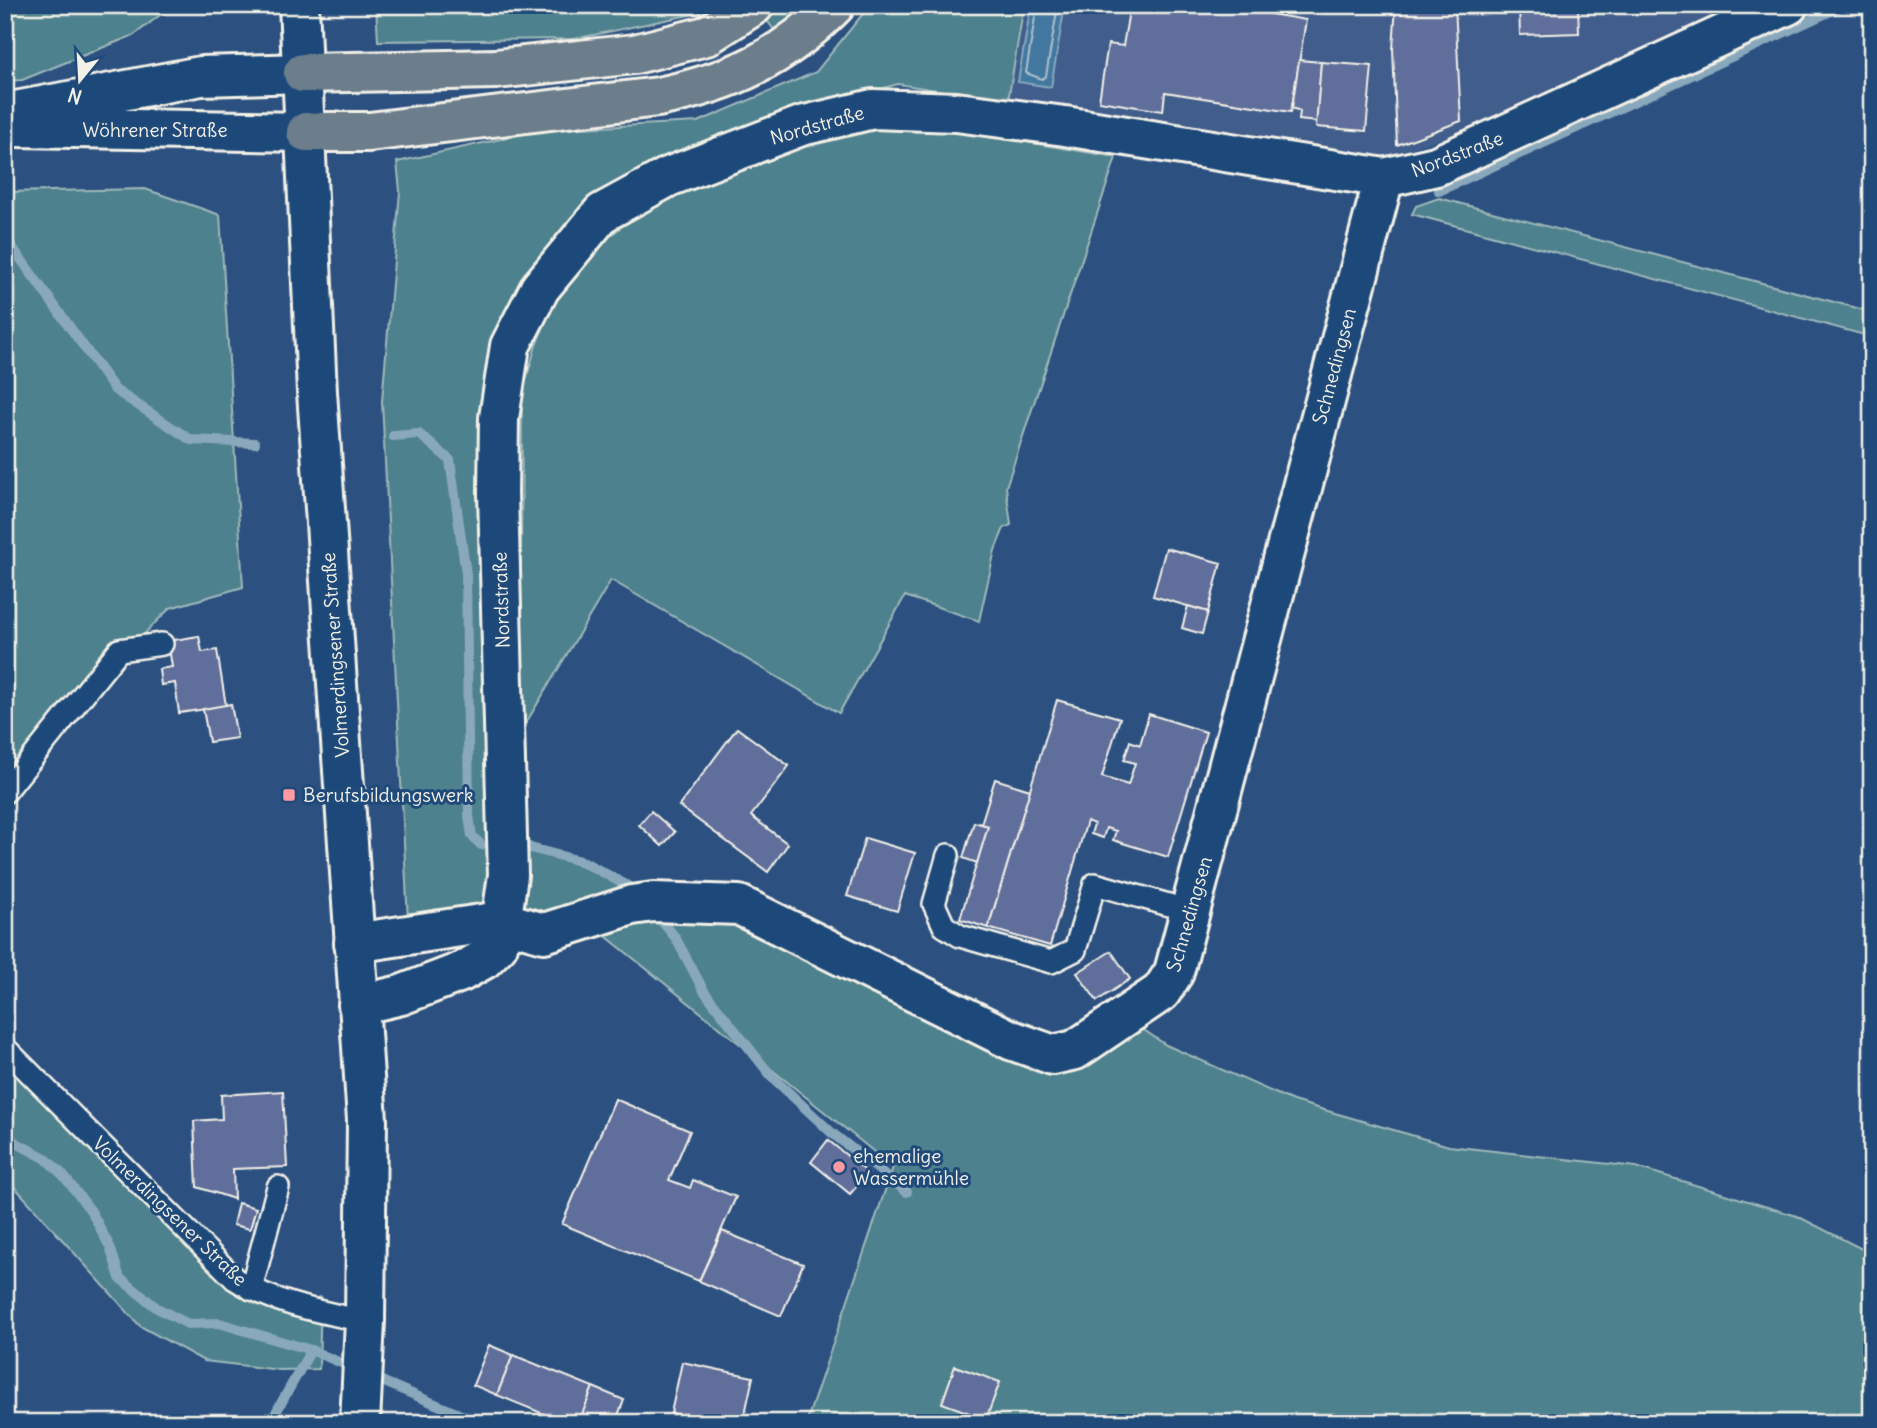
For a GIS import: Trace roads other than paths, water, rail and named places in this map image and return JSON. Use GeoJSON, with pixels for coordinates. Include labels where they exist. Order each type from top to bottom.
{"type":"FeatureCollection","features":[{"type":"Feature","properties":{"kind":"highway"},"geometry":{"type":"LineString","coordinates":[[303,73],[496,69],[635,54],[706,36],[754,5]]}},
{"type":"Feature","properties":{"kind":"highway"},"geometry":{"type":"LineString","coordinates":[[306,132],[369,132],[658,97],[704,88],[758,66],[792,45],[835,5]]}},
{"type":"Feature","properties":{"kind":"street","name":"Volmerdingsener Straße"},"geometry":{"type":"LineString","coordinates":[[299,5],[317,392],[367,1120],[365,1331],[361,1411]]}},
{"type":"Feature","properties":{"kind":"street","name":"Nordstraße"},"geometry":{"type":"LineString","coordinates":[[358,1004],[401,995],[461,972],[484,959],[498,945],[508,875],[498,493],[499,418],[510,346],[540,288],[602,213],[668,177],[801,126],[873,109],[956,112],[1065,126],[1384,178],[1404,175],[1459,156],[1788,5]]}},
{"type":"Feature","properties":{"kind":"street","name":"Wöhrener Straße"},"geometry":{"type":"LineString","coordinates":[[5,113],[201,76],[303,73]]}},
{"type":"Feature","properties":{"kind":"street","name":"Wöhrener Straße"},"geometry":{"type":"LineString","coordinates":[[5,127],[306,132]]}},
{"type":"Feature","properties":{"kind":"street","name":"Schnedingsen"},"geometry":{"type":"LineString","coordinates":[[500,921],[544,933],[632,905],[653,902],[738,905],[1011,1040],[1053,1055],[1075,1050],[1091,1041],[1161,992],[1174,972],[1384,178]]}},
{"type":"Feature","properties":{"kind":"street"},"geometry":{"type":"LineString","coordinates":[[354,943],[500,921]]}},
{"type":"Feature","properties":{"kind":"lane"},"geometry":{"type":"LineString","coordinates":[[5,792],[120,650],[162,644]]}},
{"type":"Feature","properties":{"kind":"lane"},"geometry":{"type":"LineString","coordinates":[[948,855],[934,904],[944,926],[960,936],[1038,960],[1051,962],[1075,950],[1095,884],[1190,911]]}},
{"type":"Feature","properties":{"kind":"lane","name":"Volmerdingsener Straße"},"geometry":{"type":"LineString","coordinates":[[5,1048],[235,1279],[251,1289],[365,1331]]}},
{"type":"Feature","properties":{"kind":"lane"},"geometry":{"type":"LineString","coordinates":[[251,1289],[278,1186]]}},
{"type":"Feature","properties":{"kind":"water"},"geometry":{"type":"Polygon","coordinates":[[[1031,5],[1065,5],[1051,87],[1018,82],[1031,5]]]}},
{"type":"Feature","properties":{"kind":"waterway"},"geometry":{"type":"LineString","coordinates":[[1439,191],[1844,5]]}},
{"type":"Feature","properties":{"kind":"waterway"},"geometry":{"type":"LineString","coordinates":[[5,237],[115,390],[191,440],[255,443]]}},
{"type":"Feature","properties":{"kind":"waterway"},"geometry":{"type":"LineString","coordinates":[[393,436],[419,434],[450,460],[466,574],[469,816],[472,836],[481,845]]}},
{"type":"Feature","properties":{"kind":"waterway"},"geometry":{"type":"LineString","coordinates":[[515,844],[584,862],[635,890]]}},
{"type":"Feature","properties":{"kind":"waterway"},"geometry":{"type":"LineString","coordinates":[[655,913],[675,937],[704,991],[772,1077],[832,1133],[907,1192]]}},
{"type":"Feature","properties":{"kind":"waterway"},"geometry":{"type":"LineString","coordinates":[[5,1137],[45,1158],[63,1175],[91,1211],[110,1247],[120,1278],[157,1308],[188,1324],[219,1323],[311,1350],[355,1369]]}},
{"type":"Feature","properties":{"kind":"waterway"},"geometry":{"type":"LineString","coordinates":[[270,1423],[311,1350]]}},
{"type":"Feature","properties":{"kind":"waterway"},"geometry":{"type":"LineString","coordinates":[[370,1376],[480,1423]]}},
{"type":"Feature","properties":{"kind":"place","name":"Berufsbildungswerk"},"geometry":{"type":"Point","coordinates":[289,795]}},
{"type":"Feature","properties":{"kind":"place","name":"ehemalige Wassermühle"},"geometry":{"type":"Point","coordinates":[839,1167]}}]}
